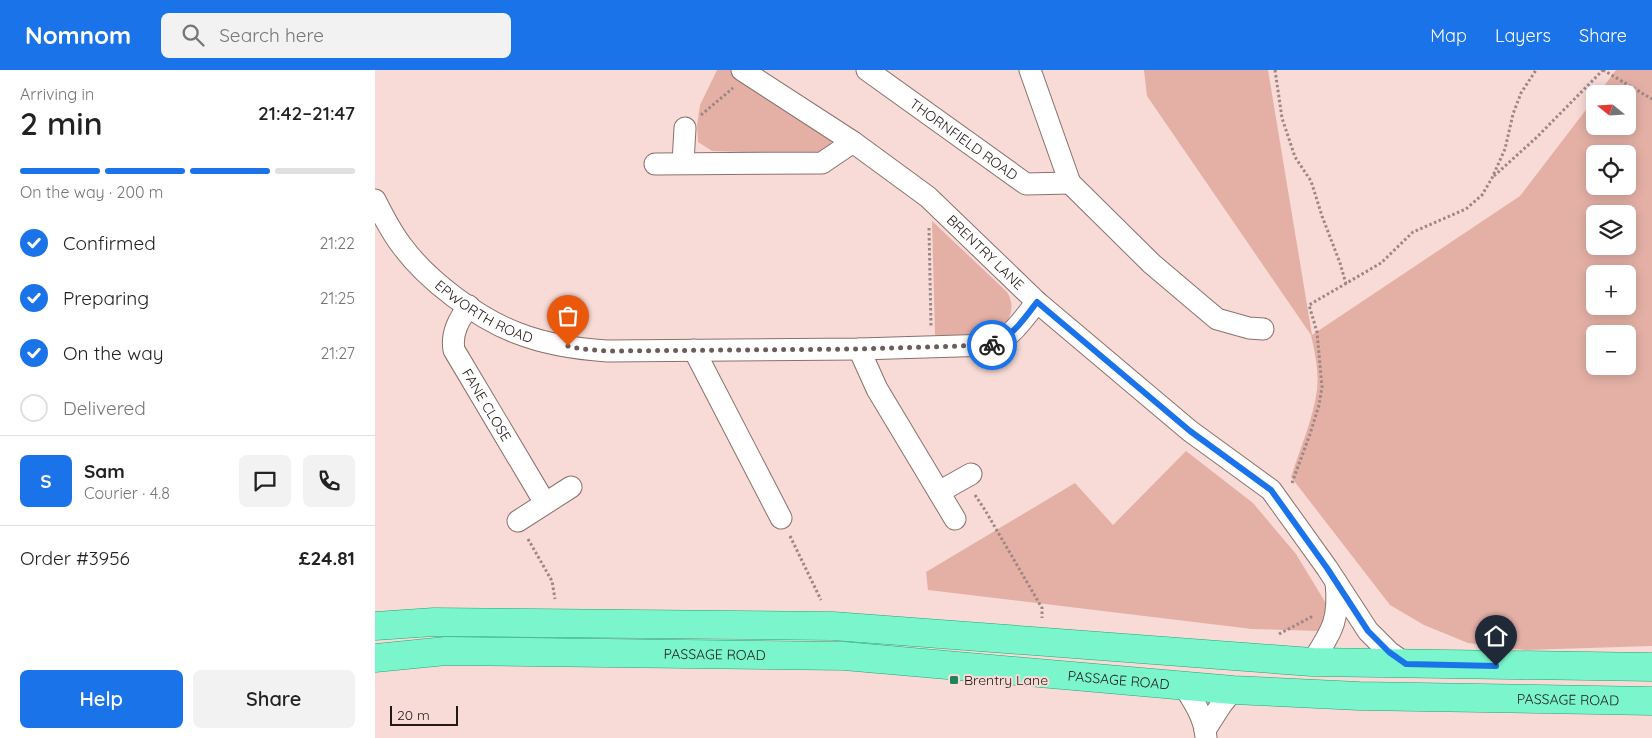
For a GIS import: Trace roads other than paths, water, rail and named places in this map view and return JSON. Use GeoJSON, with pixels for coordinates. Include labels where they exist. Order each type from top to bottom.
{"type":"FeatureCollection","features":[{"type":"Feature","properties":{"kind":"main road"},"geometry":{"type":"LineString","coordinates":[[375,626],[434,622],[833,626],[1312,662],[1652,667]]}},
{"type":"Feature","properties":{"kind":"main road","name":"PASSAGE ROAD"},"geometry":{"type":"LineString","coordinates":[[375,658],[446,651],[844,656],[1233,690],[1359,696],[1652,701]]}},
{"type":"Feature","properties":{"kind":"street","name":"THORNFIELD ROAD"},"geometry":{"type":"LineString","coordinates":[[867,70],[1026,184],[1070,183]]}},
{"type":"Feature","properties":{"kind":"street"},"geometry":{"type":"LineString","coordinates":[[1030,70],[1070,183],[1152,264],[1217,318],[1249,328],[1263,329]]}},
{"type":"Feature","properties":{"kind":"street","name":"BRENTRY LANE"},"geometry":{"type":"LineString","coordinates":[[749,72],[853,142],[928,197],[1037,302],[1190,431],[1271,490],[1327,568],[1337,592],[1368,631],[1389,652],[1406,664]]}},
{"type":"Feature","properties":{"kind":"street"},"geometry":{"type":"LineString","coordinates":[[683,163],[685,128]]}},
{"type":"Feature","properties":{"kind":"street"},"geometry":{"type":"LineString","coordinates":[[655,164],[821,163],[853,142]]}},
{"type":"Feature","properties":{"kind":"street","name":"EPWORTH ROAD"},"geometry":{"type":"LineString","coordinates":[[375,200],[391,230],[417,264],[450,294],[491,320],[517,333],[582,349],[607,351],[859,349],[992,345],[1004,340],[1014,331],[1037,302]]}},
{"type":"Feature","properties":{"kind":"street","name":"FANE CLOSE"},"geometry":{"type":"LineString","coordinates":[[469,306],[456,327],[452,340],[455,350],[545,503]]}},
{"type":"Feature","properties":{"kind":"street"},"geometry":{"type":"LineString","coordinates":[[859,349],[877,389],[955,519]]}},
{"type":"Feature","properties":{"kind":"street"},"geometry":{"type":"LineString","coordinates":[[694,350],[781,506]]}},
{"type":"Feature","properties":{"kind":"street"},"geometry":{"type":"LineString","coordinates":[[939,492],[965,478]]}},
{"type":"Feature","properties":{"kind":"street"},"geometry":{"type":"LineString","coordinates":[[518,521],[571,488]]}},
{"type":"Feature","properties":{"kind":"street"},"geometry":{"type":"LineString","coordinates":[[1312,662],[1329,635],[1335,620],[1337,592]]}},
{"type":"Feature","properties":{"kind":"street"},"geometry":{"type":"LineString","coordinates":[[1184,686],[1198,707],[1206,734]]}},
{"type":"Feature","properties":{"kind":"street"},"geometry":{"type":"LineString","coordinates":[[1206,734],[1221,705],[1233,690]]}},
{"type":"Feature","properties":{"kind":"place","name":"Brentry Lane"},"geometry":{"type":"Point","coordinates":[954,680]}}]}
